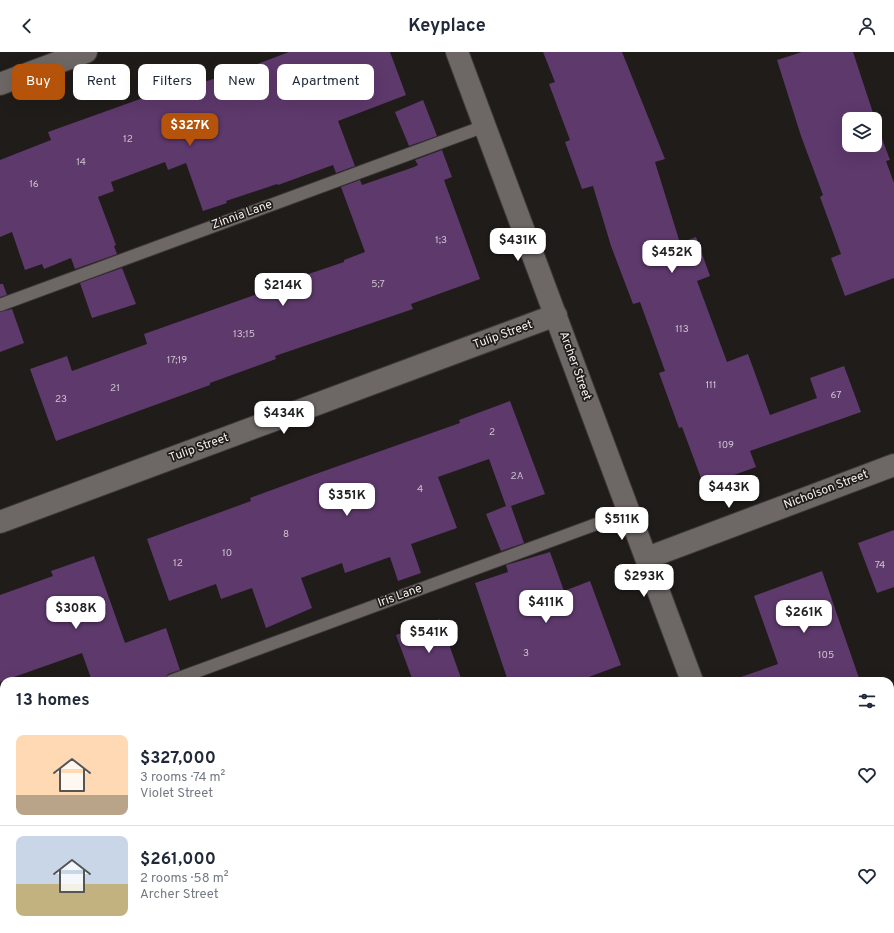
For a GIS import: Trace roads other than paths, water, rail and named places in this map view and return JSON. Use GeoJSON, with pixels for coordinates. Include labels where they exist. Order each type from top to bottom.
{"type":"FeatureCollection","features":[{"type":"Feature","properties":{"kind":"street"},"geometry":{"type":"LineString","coordinates":[[0,84],[86,52]]}},
{"type":"Feature","properties":{"kind":"street","name":"Archer Street"},"geometry":{"type":"LineString","coordinates":[[457,52],[691,677]]}},
{"type":"Feature","properties":{"kind":"street","name":"Tulip Street"},"geometry":{"type":"LineString","coordinates":[[0,522],[556,315]]}},
{"type":"Feature","properties":{"kind":"street","name":"Nicholson Street"},"geometry":{"type":"LineString","coordinates":[[647,558],[894,465]]}},
{"type":"Feature","properties":{"kind":"lane","name":"Zinnia Lane"},"geometry":{"type":"LineString","coordinates":[[0,305],[485,126]]}},
{"type":"Feature","properties":{"kind":"lane","name":"Iris Lane"},"geometry":{"type":"LineString","coordinates":[[182,677],[629,512]]}}]}
